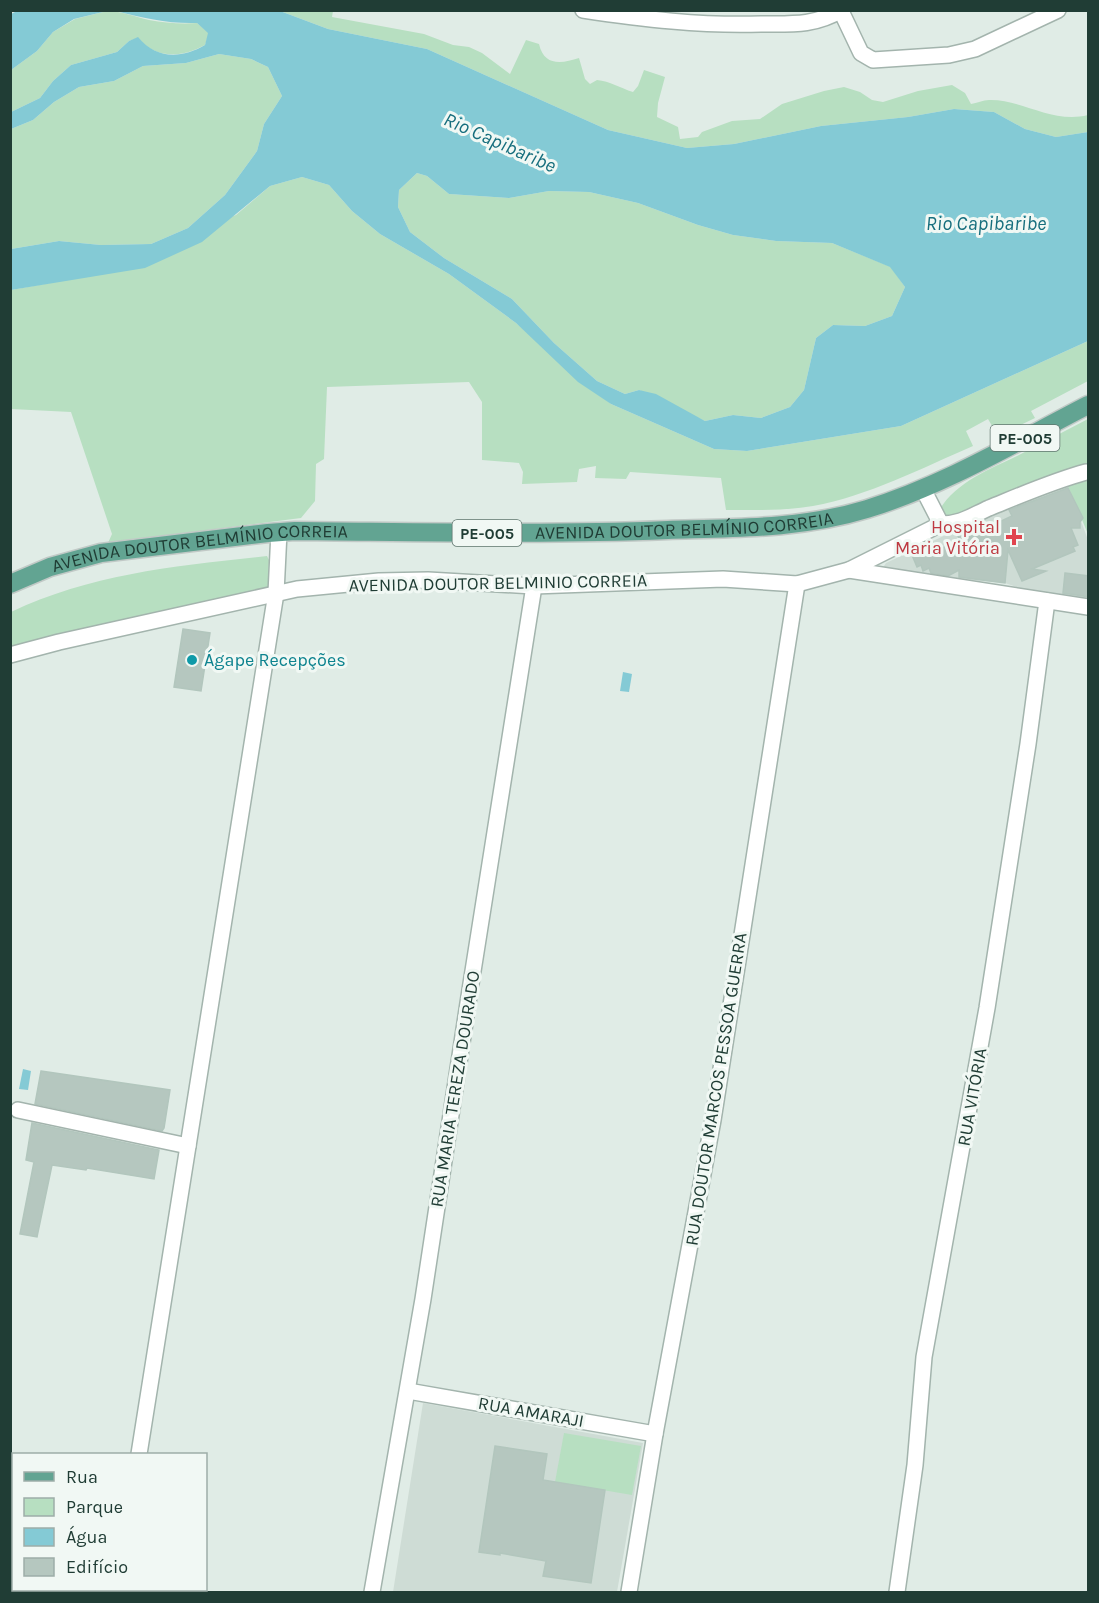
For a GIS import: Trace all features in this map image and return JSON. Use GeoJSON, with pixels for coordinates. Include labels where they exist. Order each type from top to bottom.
{"type":"FeatureCollection","features":[{"type":"Feature","properties":{"kind":"main road","name":"AVENIDA DOUTOR BELMÍNIO CORREIA"},"geometry":{"type":"LineString","coordinates":[[10,584],[50,567],[102,554],[279,532],[569,534],[771,527],[818,521],[856,512],[923,489],[1089,405]]}},
{"type":"Feature","properties":{"kind":"street"},"geometry":{"type":"LineString","coordinates":[[583,10],[717,26],[814,23],[841,11],[861,54],[873,60],[949,56],[975,49],[1058,10]]}},
{"type":"Feature","properties":{"kind":"street","name":"AVENIDA DOUTOR BELMINIO CORREIA"},"geometry":{"type":"LineString","coordinates":[[10,655],[276,593],[379,581],[428,580],[534,586],[723,579],[797,584],[849,570],[941,524],[957,524],[988,509],[1065,478],[1086,472]]}},
{"type":"Feature","properties":{"kind":"street"},"geometry":{"type":"LineString","coordinates":[[923,489],[941,524]]}},
{"type":"Feature","properties":{"kind":"street"},"geometry":{"type":"LineString","coordinates":[[139,1453],[276,593],[279,532]]}},
{"type":"Feature","properties":{"kind":"street"},"geometry":{"type":"LineString","coordinates":[[849,570],[1089,607]]}},
{"type":"Feature","properties":{"kind":"street","name":"RUA DOUTOR MARCOS PESSOA GUERRA"},"geometry":{"type":"LineString","coordinates":[[629,1593],[655,1434],[713,1120],[797,584]]}},
{"type":"Feature","properties":{"kind":"street","name":"RUA MARIA TEREZA DOURADO"},"geometry":{"type":"LineString","coordinates":[[372,1593],[408,1390],[534,586]]}},
{"type":"Feature","properties":{"kind":"street","name":"RUA VITÓRIA"},"geometry":{"type":"LineString","coordinates":[[897,1593],[915,1465],[924,1357],[987,1008],[1028,744],[1047,601]]}},
{"type":"Feature","properties":{"kind":"street"},"geometry":{"type":"LineString","coordinates":[[18,1110],[188,1146]]}},
{"type":"Feature","properties":{"kind":"street","name":"RUA AMARAJI"},"geometry":{"type":"LineString","coordinates":[[408,1390],[655,1434]]}},
{"type":"Feature","properties":{"kind":"shaded area","name":"Hospital Maria Vitória"},"geometry":{"type":"Polygon","coordinates":[[[1067,483],[1088,540],[1088,599],[1025,590],[1005,583],[956,580],[882,569],[886,563],[952,532],[1035,486],[1067,483]]]}},
{"type":"Feature","properties":{"kind":"shaded area"},"geometry":{"type":"Polygon","coordinates":[[[423,1403],[643,1443],[617,1592],[393,1592],[423,1403]]]}},
{"type":"Feature","properties":{"kind":"green space"},"geometry":{"type":"Polygon","coordinates":[[[107,11],[161,22],[197,23],[209,33],[205,45],[178,54],[153,50],[138,38],[129,41],[117,52],[71,65],[53,81],[40,98],[11,112],[11,70],[37,51],[53,32],[75,19],[107,11]]]}},
{"type":"Feature","properties":{"kind":"green space"},"geometry":{"type":"Polygon","coordinates":[[[280,11],[333,11],[332,17],[424,34],[482,53],[510,74],[526,40],[539,44],[545,56],[554,62],[579,58],[585,79],[590,84],[597,80],[633,92],[644,70],[665,77],[657,117],[678,127],[680,139],[698,137],[702,132],[732,121],[760,119],[782,104],[844,87],[860,92],[872,100],[883,102],[918,91],[952,85],[965,93],[971,104],[987,100],[1001,101],[1062,116],[1088,115],[1088,132],[1056,137],[1025,129],[994,112],[954,109],[908,117],[821,126],[734,144],[687,148],[608,130],[427,49],[328,29],[280,11]]]}},
{"type":"Feature","properties":{"kind":"green space"},"geometry":{"type":"Polygon","coordinates":[[[219,54],[251,59],[268,67],[282,96],[264,124],[257,151],[225,195],[188,228],[151,244],[101,245],[59,241],[11,249],[11,129],[33,120],[54,102],[79,87],[114,81],[143,66],[186,63],[219,54]]]}},
{"type":"Feature","properties":{"kind":"green space"},"geometry":{"type":"Polygon","coordinates":[[[417,173],[427,176],[449,194],[509,198],[549,191],[589,192],[638,203],[733,235],[776,241],[832,243],[891,267],[905,287],[892,316],[865,326],[833,325],[816,338],[804,390],[790,407],[761,418],[733,415],[705,421],[639,390],[625,394],[597,381],[554,343],[512,299],[444,258],[410,232],[398,207],[399,190],[417,173]]]}},
{"type":"Feature","properties":{"kind":"green space"},"geometry":{"type":"Polygon","coordinates":[[[302,177],[329,185],[352,211],[380,234],[449,274],[516,323],[611,404],[714,449],[747,451],[901,426],[1088,341],[1088,381],[1031,411],[1035,418],[998,436],[988,419],[966,431],[973,446],[854,496],[813,506],[759,510],[726,510],[721,478],[630,472],[626,479],[595,478],[596,466],[579,469],[577,482],[522,484],[523,472],[519,463],[482,460],[482,402],[469,382],[327,387],[324,459],[316,464],[315,501],[301,518],[108,543],[112,534],[71,412],[11,409],[11,290],[50,283],[236,215],[270,186],[302,177]]]}},
{"type":"Feature","properties":{"kind":"green space"},"geometry":{"type":"Polygon","coordinates":[[[1088,419],[1088,534],[1066,482],[1035,486],[952,532],[940,509],[955,491],[986,471],[1088,419]]]}},
{"type":"Feature","properties":{"kind":"green space"},"geometry":{"type":"Polygon","coordinates":[[[267,556],[269,560],[268,590],[11,647],[11,612],[42,599],[73,588],[136,573],[267,556]]]}},
{"type":"Feature","properties":{"kind":"green space"},"geometry":{"type":"Polygon","coordinates":[[[564,1433],[641,1446],[632,1495],[555,1482],[564,1433]]]}},
{"type":"Feature","properties":{"kind":"water"},"geometry":{"type":"Polygon","coordinates":[[[17,11],[107,11],[74,19],[53,32],[37,51],[11,70],[11,14],[17,11]]]}},
{"type":"Feature","properties":{"kind":"water","name":"Rio Capibaribe"},"geometry":{"type":"Polygon","coordinates":[[[116,11],[280,11],[328,29],[427,49],[608,130],[687,148],[734,144],[821,126],[908,117],[954,109],[994,112],[1025,129],[1056,137],[1088,132],[1088,341],[901,426],[747,451],[714,449],[611,404],[578,382],[516,323],[449,274],[380,234],[352,211],[329,185],[302,177],[270,186],[202,242],[145,268],[11,290],[11,249],[59,241],[101,245],[151,244],[188,228],[225,195],[257,151],[264,124],[282,96],[268,67],[251,59],[219,54],[186,63],[143,66],[114,81],[79,87],[54,102],[33,120],[11,129],[11,112],[40,98],[53,81],[71,65],[117,52],[129,41],[138,37],[153,50],[169,54],[187,53],[205,45],[208,33],[197,23],[166,21],[116,11]],[[417,173],[399,190],[398,207],[410,232],[444,258],[512,299],[554,343],[597,381],[625,394],[639,390],[656,394],[705,421],[733,415],[761,418],[790,407],[804,390],[816,338],[833,325],[865,326],[892,316],[905,287],[890,267],[832,243],[776,241],[733,235],[638,203],[589,192],[549,191],[509,198],[449,194],[427,176],[417,173]]]}},
{"type":"Feature","properties":{"kind":"water"},"geometry":{"type":"Polygon","coordinates":[[[623,672],[632,674],[629,692],[620,691],[623,672]]]}},
{"type":"Feature","properties":{"kind":"water"},"geometry":{"type":"Polygon","coordinates":[[[23,1069],[31,1071],[28,1090],[19,1089],[23,1069]]]}},
{"type":"Feature","properties":{"kind":"building","name":"Hospital Maria Vitória"},"geometry":{"type":"Polygon","coordinates":[[[1068,488],[1083,518],[1080,528],[1071,528],[1078,545],[1073,547],[1075,551],[1032,569],[1046,571],[1022,581],[1008,550],[1005,583],[959,577],[959,570],[948,576],[931,573],[929,568],[923,571],[921,565],[917,567],[912,555],[934,544],[938,550],[960,540],[956,532],[971,527],[974,534],[1012,516],[1009,510],[1068,488]]]}},
{"type":"Feature","properties":{"kind":"building"},"geometry":{"type":"Polygon","coordinates":[[[1065,573],[1089,576],[1089,597],[1063,593],[1065,573]]]}},
{"type":"Feature","properties":{"kind":"building","name":"Ágape Recepções"},"geometry":{"type":"Polygon","coordinates":[[[183,629],[210,633],[201,691],[174,687],[183,629]]]}},
{"type":"Feature","properties":{"kind":"building"},"geometry":{"type":"Polygon","coordinates":[[[41,1071],[170,1090],[164,1128],[162,1131],[35,1104],[41,1071]]]}},
{"type":"Feature","properties":{"kind":"building"},"geometry":{"type":"Polygon","coordinates":[[[32,1123],[159,1150],[154,1179],[52,1165],[37,1237],[20,1234],[34,1162],[26,1160],[32,1123]]]}},
{"type":"Feature","properties":{"kind":"building"},"geometry":{"type":"Polygon","coordinates":[[[495,1446],[547,1454],[543,1480],[605,1490],[591,1583],[543,1576],[546,1561],[500,1553],[500,1555],[479,1552],[495,1446]]]}},
{"type":"Feature","properties":{"kind":"place","name":"Hospital Maria Vitória"},"geometry":{"type":"Point","coordinates":[1014,537]}},
{"type":"Feature","properties":{"kind":"place","name":"Ágape Recepções"},"geometry":{"type":"Point","coordinates":[192,660]}}]}
